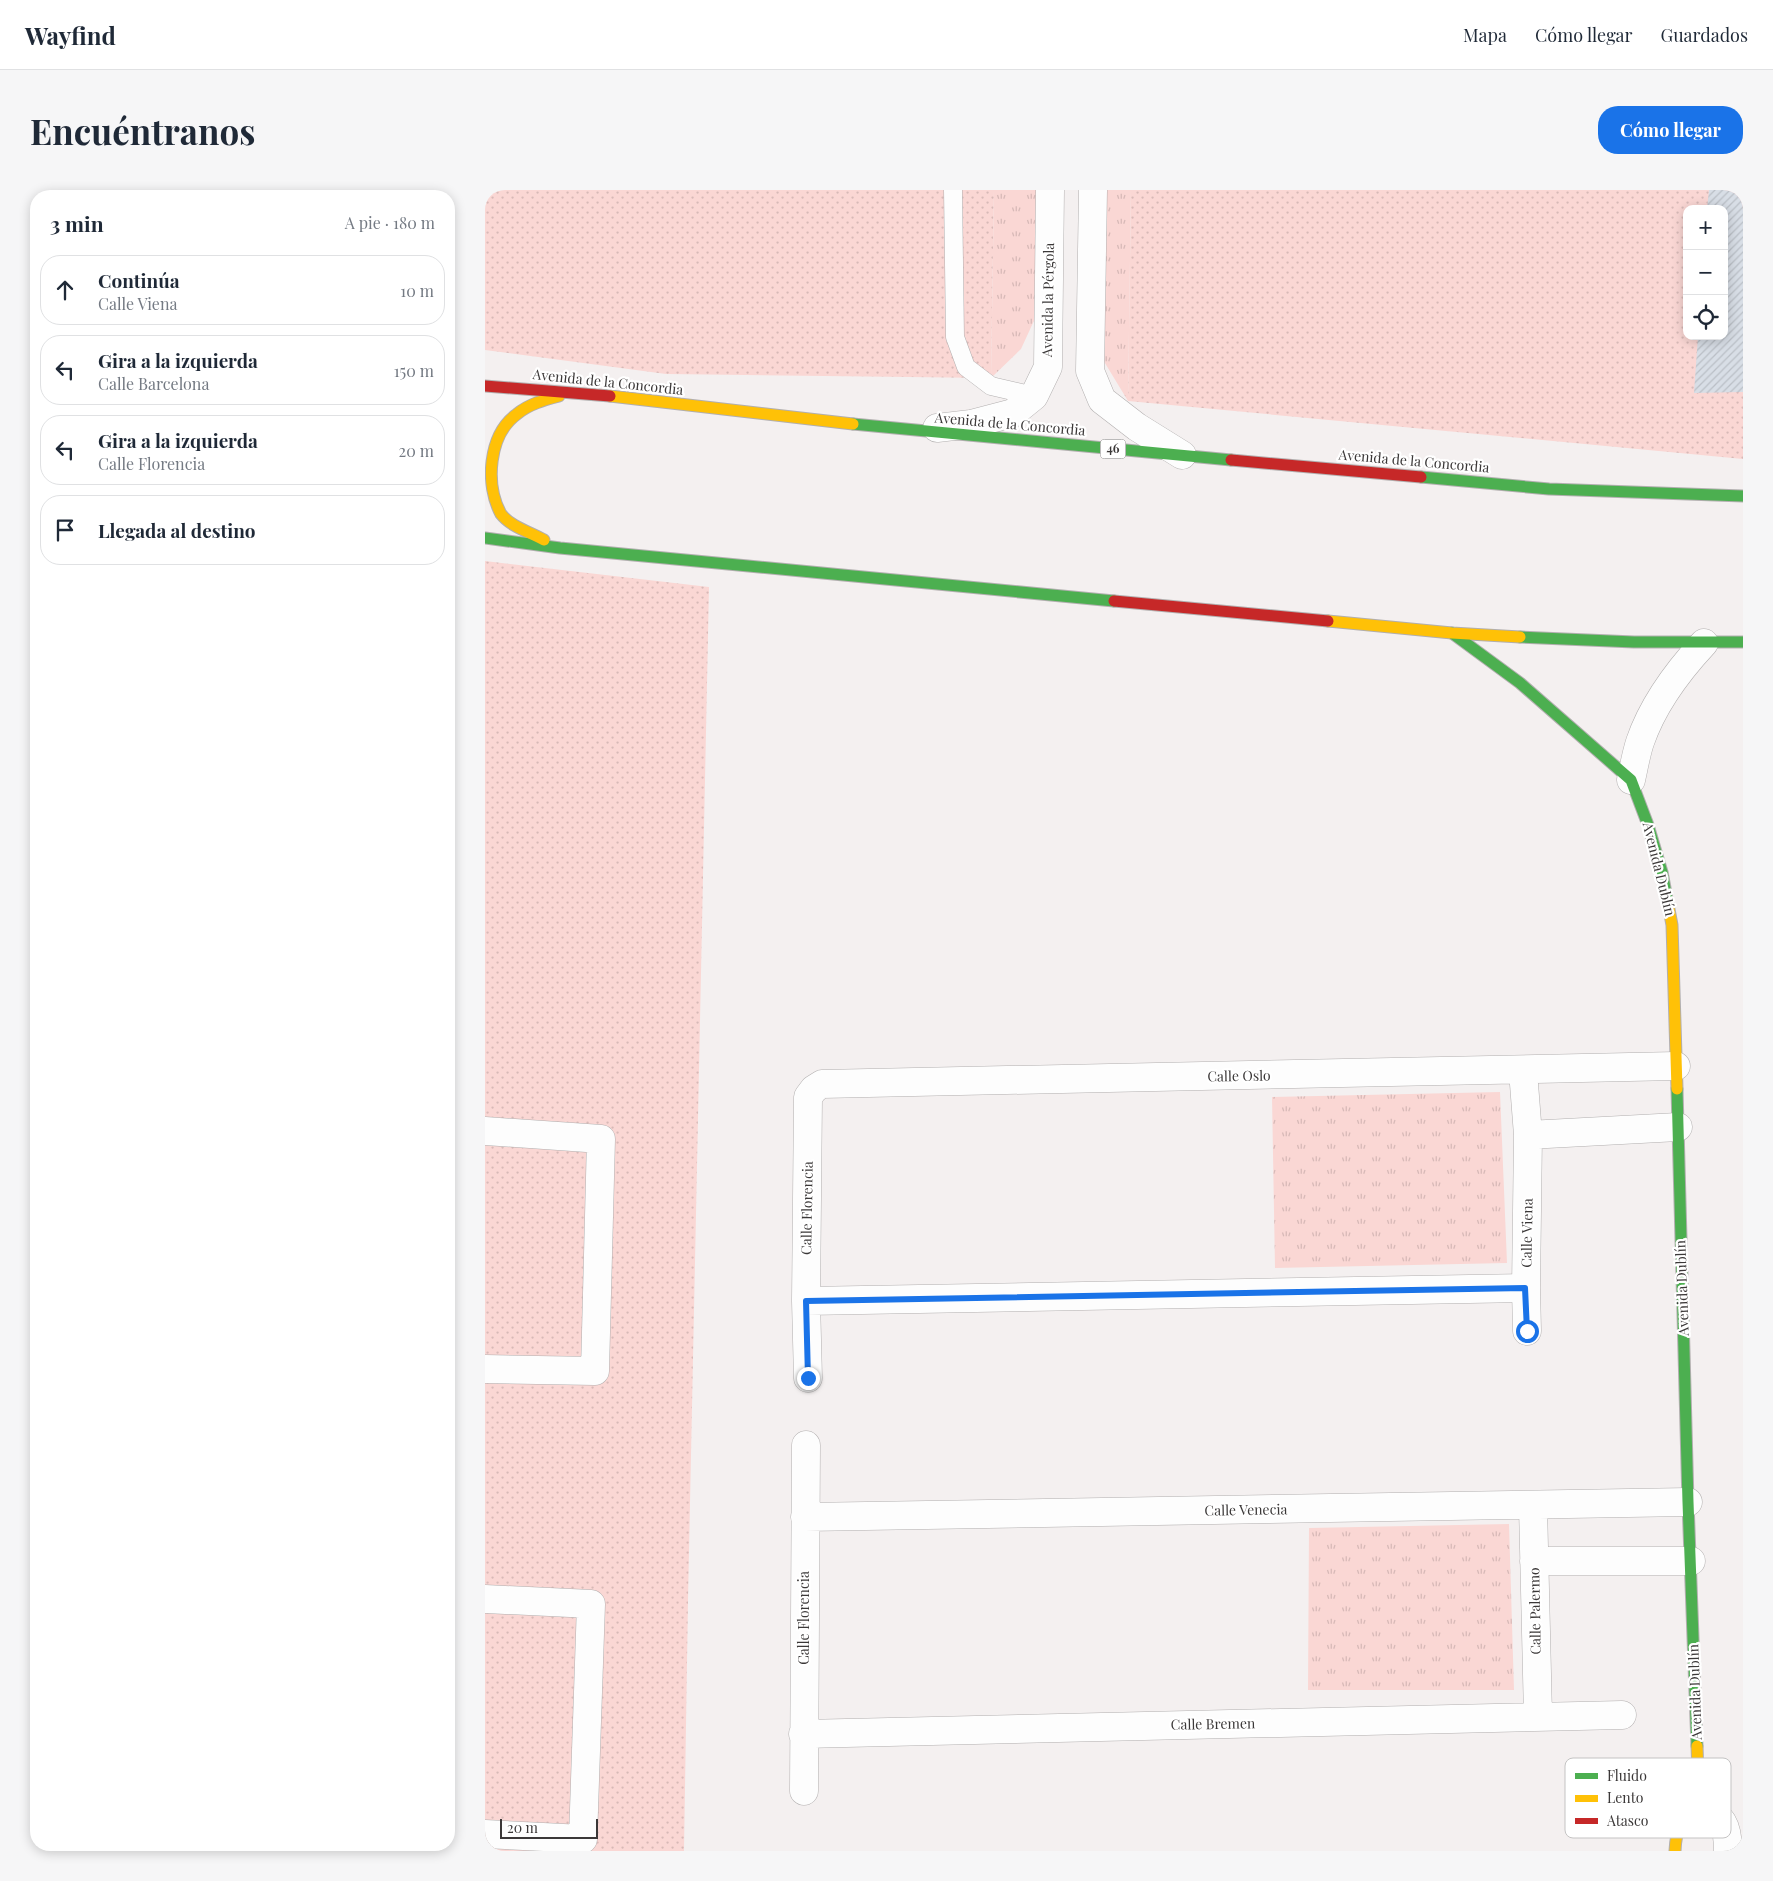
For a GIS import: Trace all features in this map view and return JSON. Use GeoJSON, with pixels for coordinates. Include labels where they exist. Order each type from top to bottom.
{"type":"FeatureCollection","features":[{"type":"Feature","properties":{"kind":"main road","name":"Avenida de la Concordia"},"geometry":{"type":"LineString","coordinates":[[485,386],[575,392],[911,431],[1549,489],[1743,496]]}},
{"type":"Feature","properties":{"kind":"main road"},"geometry":{"type":"LineString","coordinates":[[560,548],[503,517],[490,490],[488,460],[498,432],[518,411],[545,398],[575,392]]}},
{"type":"Feature","properties":{"kind":"main road"},"geometry":{"type":"LineString","coordinates":[[485,538],[560,548],[1452,632],[1586,641],[1743,642]]}},
{"type":"Feature","properties":{"kind":"main road","name":"Avenida Dublín"},"geometry":{"type":"LineString","coordinates":[[1452,632],[1520,683],[1631,780],[1649,825],[1662,872],[1673,925],[1688,1502],[1698,1758]]}},
{"type":"Feature","properties":{"kind":"main road"},"geometry":{"type":"LineString","coordinates":[[1675,1851],[1676,1838]]}},
{"type":"Feature","properties":{"kind":"street","name":"Avenida la Pérgola"},"geometry":{"type":"LineString","coordinates":[[911,431],[971,424],[1013,413],[1034,396],[1048,367],[1050,190]]}},
{"type":"Feature","properties":{"kind":"street"},"geometry":{"type":"LineString","coordinates":[[1093,190],[1090,371],[1102,400],[1137,427],[1182,455]]}},
{"type":"Feature","properties":{"kind":"street"},"geometry":{"type":"LineString","coordinates":[[1631,780],[1640,742],[1656,706],[1677,672],[1704,643]]}},
{"type":"Feature","properties":{"kind":"street","name":"Calle Oslo"},"geometry":{"type":"LineString","coordinates":[[808,1097],[814,1089],[822,1084],[1523,1071],[1676,1066]]}},
{"type":"Feature","properties":{"kind":"street","name":"Calle Viena"},"geometry":{"type":"LineString","coordinates":[[1523,1071],[1529,1135],[1525,1288],[1527,1331]]}},
{"type":"Feature","properties":{"kind":"street","name":"Calle Florencia"},"geometry":{"type":"LineString","coordinates":[[808,1097],[806,1301],[808,1378]]}},
{"type":"Feature","properties":{"kind":"street"},"geometry":{"type":"LineString","coordinates":[[1529,1135],[1678,1127]]}},
{"type":"Feature","properties":{"kind":"street"},"geometry":{"type":"LineString","coordinates":[[485,1131],[601,1139],[595,1371],[485,1369]]}},
{"type":"Feature","properties":{"kind":"street"},"geometry":{"type":"LineString","coordinates":[[806,1301],[1525,1288]]}},
{"type":"Feature","properties":{"kind":"street","name":"Calle Florencia"},"geometry":{"type":"LineString","coordinates":[[804,1791],[806,1445]]}},
{"type":"Feature","properties":{"kind":"street","name":"Calle Venecia"},"geometry":{"type":"LineString","coordinates":[[805,1518],[1688,1502]]}},
{"type":"Feature","properties":{"kind":"street","name":"Calle Palermo"},"geometry":{"type":"LineString","coordinates":[[1533,1506],[1538,1716]]}},
{"type":"Feature","properties":{"kind":"street"},"geometry":{"type":"LineString","coordinates":[[1534,1561],[1691,1561]]}},
{"type":"Feature","properties":{"kind":"street"},"geometry":{"type":"LineString","coordinates":[[485,1599],[591,1604],[583,1839],[485,1834]]}},
{"type":"Feature","properties":{"kind":"street","name":"Calle Bremen"},"geometry":{"type":"LineString","coordinates":[[803,1734],[1622,1715]]}},
{"type":"Feature","properties":{"kind":"street"},"geometry":{"type":"LineString","coordinates":[[1728,1838],[1728,1851]]}},
{"type":"Feature","properties":{"kind":"lane"},"geometry":{"type":"LineString","coordinates":[[953,190],[955,337],[966,367],[991,386],[1034,396]]}},
{"type":"Feature","properties":{"kind":"green space"},"geometry":{"type":"Polygon","coordinates":[[[485,190],[994,190],[991,378],[666,374],[485,350],[485,190]]]}},
{"type":"Feature","properties":{"kind":"green space"},"geometry":{"type":"Polygon","coordinates":[[[994,190],[1039,190],[1038,312],[1021,349],[991,378],[994,190]]]}},
{"type":"Feature","properties":{"kind":"green space"},"geometry":{"type":"Polygon","coordinates":[[[1098,190],[1131,190],[1128,401],[1094,345],[1098,190]]]}},
{"type":"Feature","properties":{"kind":"green space"},"geometry":{"type":"Polygon","coordinates":[[[1131,190],[1743,190],[1743,459],[1128,401],[1131,190]]]}},
{"type":"Feature","properties":{"kind":"green space"},"geometry":{"type":"Polygon","coordinates":[[[485,561],[709,587],[684,1851],[485,1851],[485,561]]]}},
{"type":"Feature","properties":{"kind":"green space"},"geometry":{"type":"Polygon","coordinates":[[[1500,1092],[1507,1263],[1275,1268],[1272,1097],[1500,1092]]]}},
{"type":"Feature","properties":{"kind":"green space"},"geometry":{"type":"Polygon","coordinates":[[[1509,1524],[1514,1690],[1308,1690],[1309,1528],[1509,1524]]]}},
{"type":"Feature","properties":{"kind":"building"},"geometry":{"type":"Polygon","coordinates":[[[1709,190],[1743,190],[1743,392],[1694,393],[1698,340],[1728,340],[1728,205],[1707,205],[1709,190]]]}},
{"type":"Feature","properties":{"kind":"traffic: fast"},"geometry":{"type":"LineString","coordinates":[[853,424],[1231,460]]}},
{"type":"Feature","properties":{"kind":"traffic: fast"},"geometry":{"type":"LineString","coordinates":[[1421,477],[1549,489],[1743,496]]}},
{"type":"Feature","properties":{"kind":"traffic: fast"},"geometry":{"type":"LineString","coordinates":[[485,538],[560,548],[1114,601]]}},
{"type":"Feature","properties":{"kind":"traffic: fast"},"geometry":{"type":"LineString","coordinates":[[1452,633],[1520,683],[1631,780],[1648,825],[1662,872],[1668,904]]}},
{"type":"Feature","properties":{"kind":"traffic: fast"},"geometry":{"type":"LineString","coordinates":[[1520,637],[1634,642],[1743,642]]}},
{"type":"Feature","properties":{"kind":"traffic: fast"},"geometry":{"type":"LineString","coordinates":[[1677,1089],[1688,1502],[1697,1746]]}},
{"type":"Feature","properties":{"kind":"traffic: slow"},"geometry":{"type":"LineString","coordinates":[[544,540],[515,526],[501,514],[493,489],[492,461],[500,434],[507,423],[527,408],[559,396]]}},
{"type":"Feature","properties":{"kind":"traffic: slow"},"geometry":{"type":"LineString","coordinates":[[610,396],[853,424]]}},
{"type":"Feature","properties":{"kind":"traffic: slow"},"geometry":{"type":"LineString","coordinates":[[1328,621],[1452,633],[1520,637]]}},
{"type":"Feature","properties":{"kind":"traffic: slow"},"geometry":{"type":"LineString","coordinates":[[1668,904],[1672,925],[1677,1089]]}},
{"type":"Feature","properties":{"kind":"traffic: slow"},"geometry":{"type":"LineString","coordinates":[[1697,1746],[1697,1758]]}},
{"type":"Feature","properties":{"kind":"traffic: slow"},"geometry":{"type":"LineString","coordinates":[[1675,1851],[1677,1838]]}},
{"type":"Feature","properties":{"kind":"traffic: jam"},"geometry":{"type":"LineString","coordinates":[[485,386],[610,396]]}},
{"type":"Feature","properties":{"kind":"traffic: jam"},"geometry":{"type":"LineString","coordinates":[[1231,460],[1421,477]]}},
{"type":"Feature","properties":{"kind":"traffic: jam"},"geometry":{"type":"LineString","coordinates":[[1114,601],[1328,621]]}},
{"type":"Feature","properties":{"kind":"route"},"geometry":{"type":"LineString","coordinates":[[808,1378],[806,1301],[1525,1288],[1527,1331]]}}]}
